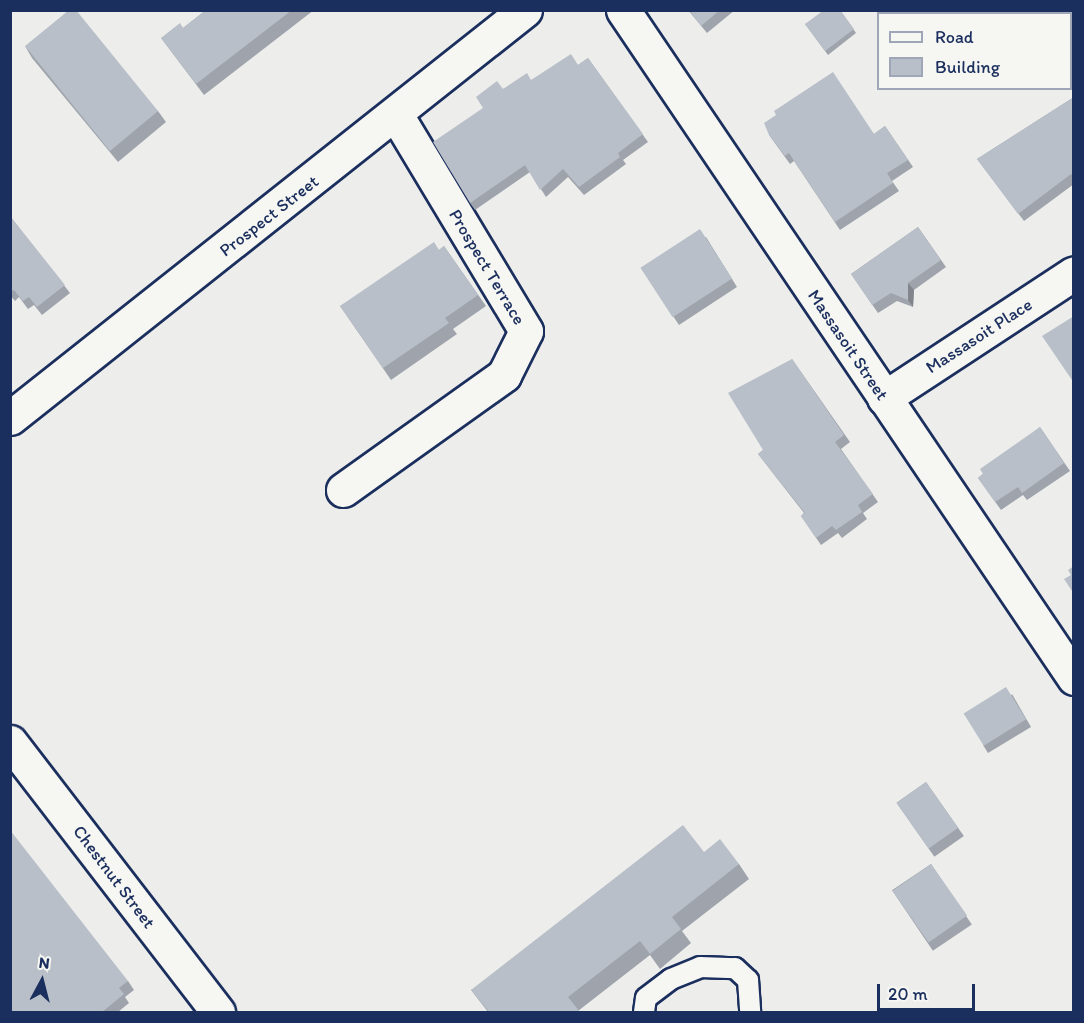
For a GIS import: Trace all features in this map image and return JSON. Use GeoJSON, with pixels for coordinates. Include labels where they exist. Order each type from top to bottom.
{"type":"FeatureCollection","features":[{"type":"Feature","properties":{"kind":"street","name":"Prospect Street"},"geometry":{"type":"LineString","coordinates":[[10,418],[396,115],[525,10]]}},
{"type":"Feature","properties":{"kind":"street","name":"Massasoit Street"},"geometry":{"type":"LineString","coordinates":[[623,10],[1074,678]]}},
{"type":"Feature","properties":{"kind":"street","name":"Prospect Terrace"},"geometry":{"type":"LineString","coordinates":[[343,489],[504,375],[526,331],[396,115]]}},
{"type":"Feature","properties":{"kind":"street","name":"Massasoit Place"},"geometry":{"type":"LineString","coordinates":[[884,398],[1074,273]]}},
{"type":"Feature","properties":{"kind":"street","name":"Chestnut Street"},"geometry":{"type":"LineString","coordinates":[[10,742],[216,1012]]}},
{"type":"Feature","properties":{"kind":"lane"},"geometry":{"type":"LineString","coordinates":[[644,1012],[646,998],[671,979],[700,967],[735,968],[748,980],[750,1012]]}},
{"type":"Feature","properties":{"kind":"building"},"geometry":{"type":"Polygon","coordinates":[[[69,10],[76,10],[158,111],[110,151],[25,46],[69,10]]]}},
{"type":"Feature","properties":{"kind":"building"},"geometry":{"type":"Polygon","coordinates":[[[206,10],[292,10],[196,84],[161,38],[180,23],[183,28],[206,10]]]}},
{"type":"Feature","properties":{"kind":"building"},"geometry":{"type":"Polygon","coordinates":[[[689,10],[720,10],[701,26],[689,10]]]}},
{"type":"Feature","properties":{"kind":"building"},"geometry":{"type":"Polygon","coordinates":[[[824,10],[840,10],[854,29],[825,51],[805,24],[824,10]]]}},
{"type":"Feature","properties":{"kind":"building"},"geometry":{"type":"Polygon","coordinates":[[[571,54],[578,65],[588,58],[643,134],[618,153],[620,157],[579,187],[563,169],[540,190],[525,165],[470,203],[433,142],[483,108],[476,97],[497,81],[503,89],[527,73],[531,80],[571,54]]]}},
{"type":"Feature","properties":{"kind":"building"},"geometry":{"type":"Polygon","coordinates":[[[833,72],[874,134],[885,126],[908,160],[887,173],[893,183],[835,222],[789,153],[785,156],[769,135],[764,123],[776,115],[774,111],[833,72]]]}},
{"type":"Feature","properties":{"kind":"building"},"geometry":{"type":"Polygon","coordinates":[[[1074,97],[1074,177],[1071,174],[1018,214],[977,159],[1074,97]]]}},
{"type":"Feature","properties":{"kind":"building"},"geometry":{"type":"Polygon","coordinates":[[[10,216],[65,285],[37,307],[29,297],[23,301],[14,290],[10,292],[10,216]]]}},
{"type":"Feature","properties":{"kind":"building"},"geometry":{"type":"Polygon","coordinates":[[[918,227],[941,260],[908,283],[908,300],[891,293],[872,305],[851,274],[918,227]]]}},
{"type":"Feature","properties":{"kind":"building"},"geometry":{"type":"Polygon","coordinates":[[[700,229],[732,278],[673,317],[640,268],[700,229]]]}},
{"type":"Feature","properties":{"kind":"building"},"geometry":{"type":"Polygon","coordinates":[[[434,242],[439,250],[444,246],[478,295],[445,318],[449,323],[383,368],[340,306],[434,242]]]}},
{"type":"Feature","properties":{"kind":"building"},"geometry":{"type":"Polygon","coordinates":[[[1074,316],[1074,383],[1042,336],[1074,316]]]}},
{"type":"Feature","properties":{"kind":"building"},"geometry":{"type":"Polygon","coordinates":[[[792,359],[844,435],[835,442],[873,494],[858,505],[862,512],[836,530],[832,526],[816,538],[801,516],[805,513],[758,454],[763,450],[728,393],[792,359]]]}},
{"type":"Feature","properties":{"kind":"building"},"geometry":{"type":"Polygon","coordinates":[[[1040,427],[1064,463],[1022,493],[1018,487],[995,502],[978,478],[983,474],[980,469],[1040,427]]]}},
{"type":"Feature","properties":{"kind":"building"},"geometry":{"type":"Polygon","coordinates":[[[1074,566],[1074,594],[1064,579],[1071,575],[1068,570],[1074,566]]]}},
{"type":"Feature","properties":{"kind":"building"},"geometry":{"type":"Polygon","coordinates":[[[1006,687],[1026,719],[984,746],[964,713],[1006,687]]]}},
{"type":"Feature","properties":{"kind":"building"},"geometry":{"type":"Polygon","coordinates":[[[926,782],[958,828],[929,849],[897,803],[926,782]]]}},
{"type":"Feature","properties":{"kind":"building"},"geometry":{"type":"Polygon","coordinates":[[[683,825],[704,852],[720,839],[739,864],[672,917],[681,929],[650,954],[640,941],[568,997],[580,1012],[489,1012],[471,990],[683,825]]]}},
{"type":"Feature","properties":{"kind":"building"},"geometry":{"type":"Polygon","coordinates":[[[10,830],[128,981],[119,988],[124,994],[102,1012],[10,1012],[10,830]]]}},
{"type":"Feature","properties":{"kind":"building"},"geometry":{"type":"Polygon","coordinates":[[[931,864],[967,916],[929,943],[892,891],[931,864]]]}}]}
